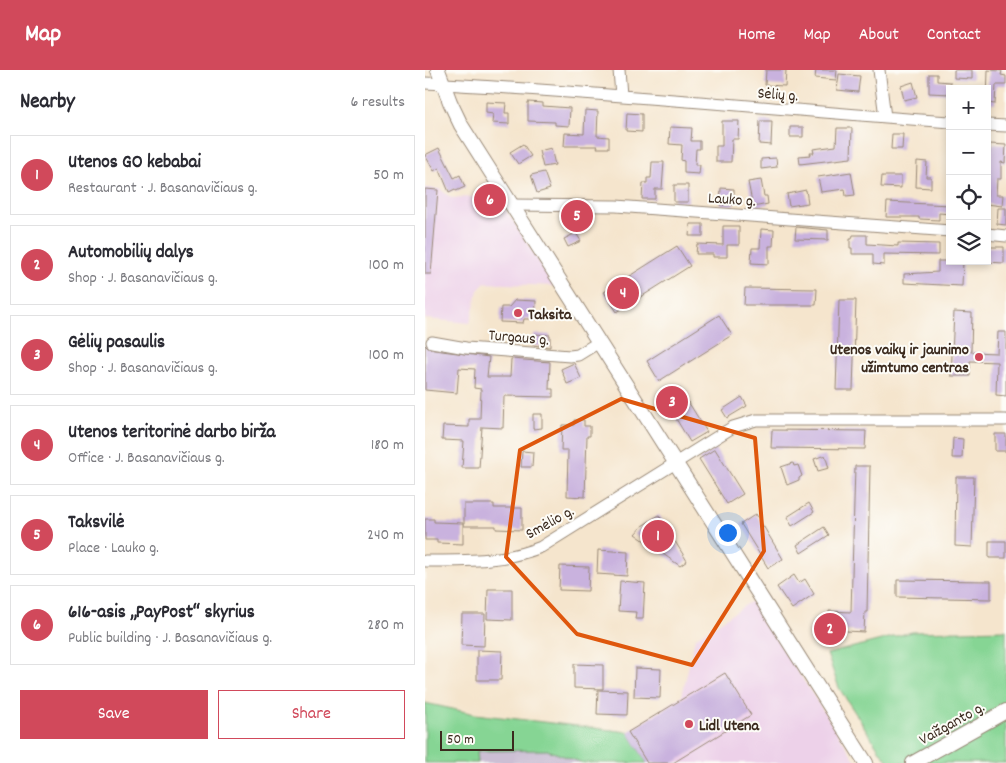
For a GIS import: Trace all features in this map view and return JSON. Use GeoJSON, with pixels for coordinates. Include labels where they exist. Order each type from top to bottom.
{"type":"FeatureCollection","features":[{"type":"Feature","properties":{"kind":"main road"},"geometry":{"type":"LineString","coordinates":[[438,70],[461,125],[866,763]]}},
{"type":"Feature","properties":{"kind":"main road","name":"Vaižganto g."},"geometry":{"type":"LineString","coordinates":[[913,763],[1006,711]]}},
{"type":"Feature","properties":{"kind":"street"},"geometry":{"type":"LineString","coordinates":[[619,70],[621,95]]}},
{"type":"Feature","properties":{"kind":"street"},"geometry":{"type":"LineString","coordinates":[[879,70],[885,117]]}},
{"type":"Feature","properties":{"kind":"street","name":"Sėlių g."},"geometry":{"type":"LineString","coordinates":[[425,83],[621,95],[946,122]]}},
{"type":"Feature","properties":{"kind":"street"},"geometry":{"type":"LineString","coordinates":[[991,125],[1006,126]]}},
{"type":"Feature","properties":{"kind":"street","name":"Lauko g."},"geometry":{"type":"LineString","coordinates":[[511,205],[616,206],[946,231]]}},
{"type":"Feature","properties":{"kind":"street"},"geometry":{"type":"LineString","coordinates":[[991,234],[1006,236]]}},
{"type":"Feature","properties":{"kind":"street","name":"Turgaus g."},"geometry":{"type":"LineString","coordinates":[[432,342],[466,348],[570,356],[578,355],[599,342]]}},
{"type":"Feature","properties":{"kind":"street","name":"Smėlio g."},"geometry":{"type":"LineString","coordinates":[[425,561],[481,560],[523,554],[541,547],[733,427],[756,420],[1006,420]]}},
{"type":"Feature","properties":{"kind":"highlighted area"},"geometry":{"type":"Polygon","coordinates":[[[621,399],[755,438],[764,551],[692,665],[577,634],[506,557],[520,450],[621,399]]]}},
{"type":"Feature","properties":{"kind":"shaded area"},"geometry":{"type":"Polygon","coordinates":[[[425,188],[440,189],[451,198],[497,196],[555,286],[485,283],[478,290],[470,323],[425,319],[425,188]]]}},
{"type":"Feature","properties":{"kind":"shaded area"},"geometry":{"type":"Polygon","coordinates":[[[752,601],[857,763],[647,763],[628,732],[682,696],[695,638],[752,601]]]}},
{"type":"Feature","properties":{"kind":"shaded area"},"geometry":{"type":"Polygon","coordinates":[[[547,750],[583,763],[478,763],[477,751],[547,750]]]}},
{"type":"Feature","properties":{"kind":"green space"},"geometry":{"type":"Polygon","coordinates":[[[1006,630],[1006,763],[890,763],[880,751],[839,688],[827,654],[912,632],[1006,630]]]}},
{"type":"Feature","properties":{"kind":"green space"},"geometry":{"type":"Polygon","coordinates":[[[425,703],[475,714],[628,732],[647,763],[583,763],[547,750],[477,751],[478,763],[425,763],[425,703]]]}},
{"type":"Feature","properties":{"kind":"building"},"geometry":{"type":"Polygon","coordinates":[[[766,70],[786,70],[785,86],[765,85],[766,70]]]}},
{"type":"Feature","properties":{"kind":"building"},"geometry":{"type":"Polygon","coordinates":[[[816,70],[837,70],[836,80],[815,78],[816,70]]]}},
{"type":"Feature","properties":{"kind":"building"},"geometry":{"type":"Polygon","coordinates":[[[954,70],[972,70],[972,79],[954,78],[954,70]]]}},
{"type":"Feature","properties":{"kind":"building"},"geometry":{"type":"Polygon","coordinates":[[[988,70],[1002,71],[1001,75],[1006,76],[1006,85],[996,85],[995,104],[991,104],[991,85],[988,85],[988,70]]]}},
{"type":"Feature","properties":{"kind":"building"},"geometry":{"type":"Polygon","coordinates":[[[839,74],[860,76],[858,92],[837,90],[839,74]]]}},
{"type":"Feature","properties":{"kind":"building"},"geometry":{"type":"Polygon","coordinates":[[[929,74],[937,74],[937,81],[950,82],[950,85],[946,85],[946,94],[929,93],[929,74]]]}},
{"type":"Feature","properties":{"kind":"building"},"geometry":{"type":"Polygon","coordinates":[[[913,82],[917,97],[904,100],[901,86],[913,82]]]}},
{"type":"Feature","properties":{"kind":"building"},"geometry":{"type":"Polygon","coordinates":[[[486,102],[506,103],[505,113],[509,113],[509,124],[492,123],[493,114],[486,113],[486,102]]]}},
{"type":"Feature","properties":{"kind":"building"},"geometry":{"type":"Polygon","coordinates":[[[528,102],[543,103],[543,106],[570,108],[569,126],[555,125],[555,122],[528,121],[528,102]]]}},
{"type":"Feature","properties":{"kind":"building"},"geometry":{"type":"Polygon","coordinates":[[[585,110],[598,111],[597,136],[609,137],[609,148],[597,148],[598,146],[564,146],[565,133],[584,134],[585,110]]]}},
{"type":"Feature","properties":{"kind":"building"},"geometry":{"type":"Polygon","coordinates":[[[627,113],[642,114],[642,132],[626,131],[627,113]]]}},
{"type":"Feature","properties":{"kind":"building"},"geometry":{"type":"Polygon","coordinates":[[[722,121],[739,121],[738,139],[732,139],[731,162],[716,162],[716,146],[722,146],[722,121]]]}},
{"type":"Feature","properties":{"kind":"building"},"geometry":{"type":"Polygon","coordinates":[[[760,121],[772,121],[771,145],[759,144],[760,121]]]}},
{"type":"Feature","properties":{"kind":"building"},"geometry":{"type":"Polygon","coordinates":[[[670,127],[692,128],[691,141],[700,141],[700,149],[696,149],[695,165],[700,165],[699,174],[684,173],[684,161],[681,160],[682,145],[669,144],[670,127]]]}},
{"type":"Feature","properties":{"kind":"building"},"geometry":{"type":"Polygon","coordinates":[[[790,127],[803,127],[803,137],[790,137],[790,127]]]}},
{"type":"Feature","properties":{"kind":"building"},"geometry":{"type":"Polygon","coordinates":[[[837,128],[852,128],[851,158],[800,164],[799,156],[811,155],[810,153],[814,153],[813,149],[836,146],[837,128]]]}},
{"type":"Feature","properties":{"kind":"building"},"geometry":{"type":"Polygon","coordinates":[[[892,134],[903,134],[902,149],[891,149],[892,134]]]}},
{"type":"Feature","properties":{"kind":"building"},"geometry":{"type":"Polygon","coordinates":[[[523,144],[531,156],[518,164],[510,152],[523,144]]]}},
{"type":"Feature","properties":{"kind":"building"},"geometry":{"type":"Polygon","coordinates":[[[991,144],[1006,145],[1005,163],[1001,162],[1001,179],[997,179],[996,195],[1003,195],[1002,206],[991,205],[991,144]]]}},
{"type":"Feature","properties":{"kind":"building"},"geometry":{"type":"Polygon","coordinates":[[[439,148],[454,178],[460,175],[465,187],[449,192],[439,168],[434,171],[425,155],[439,148]]]}},
{"type":"Feature","properties":{"kind":"building"},"geometry":{"type":"Polygon","coordinates":[[[551,148],[555,165],[543,167],[539,151],[551,148]]]}},
{"type":"Feature","properties":{"kind":"building"},"geometry":{"type":"Polygon","coordinates":[[[776,158],[777,167],[761,169],[761,159],[776,158]]]}},
{"type":"Feature","properties":{"kind":"building"},"geometry":{"type":"Polygon","coordinates":[[[917,161],[927,162],[926,177],[931,177],[931,188],[916,187],[917,161]]]}},
{"type":"Feature","properties":{"kind":"building"},"geometry":{"type":"Polygon","coordinates":[[[652,162],[664,162],[662,189],[655,189],[655,199],[642,199],[643,183],[647,183],[647,178],[651,178],[652,162]]]}},
{"type":"Feature","properties":{"kind":"building"},"geometry":{"type":"Polygon","coordinates":[[[544,172],[550,189],[537,193],[531,175],[544,172]]]}},
{"type":"Feature","properties":{"kind":"building"},"geometry":{"type":"Polygon","coordinates":[[[851,172],[855,195],[846,196],[845,189],[821,192],[818,177],[851,172]]]}},
{"type":"Feature","properties":{"kind":"building"},"geometry":{"type":"Polygon","coordinates":[[[882,176],[901,176],[901,188],[881,187],[882,176]]]}},
{"type":"Feature","properties":{"kind":"building"},"geometry":{"type":"Polygon","coordinates":[[[761,180],[764,196],[767,196],[768,204],[753,207],[748,182],[761,180]]]}},
{"type":"Feature","properties":{"kind":"building"},"geometry":{"type":"Polygon","coordinates":[[[674,185],[688,185],[688,202],[674,202],[674,185]]]}},
{"type":"Feature","properties":{"kind":"building"},"geometry":{"type":"Polygon","coordinates":[[[721,188],[734,189],[734,205],[720,205],[721,188]]]}},
{"type":"Feature","properties":{"kind":"building"},"geometry":{"type":"Polygon","coordinates":[[[425,189],[438,190],[431,274],[425,274],[425,189]]]}},
{"type":"Feature","properties":{"kind":"building"},"geometry":{"type":"Polygon","coordinates":[[[806,190],[808,203],[789,206],[787,194],[806,190]]]}},
{"type":"Feature","properties":{"kind":"building"},"geometry":{"type":"Polygon","coordinates":[[[887,202],[946,205],[946,214],[939,213],[939,220],[919,219],[919,217],[886,217],[887,202]]]}},
{"type":"Feature","properties":{"kind":"building"},"geometry":{"type":"Polygon","coordinates":[[[998,208],[1006,208],[1006,225],[997,224],[998,208]]]}},
{"type":"Feature","properties":{"kind":"building"},"geometry":{"type":"Polygon","coordinates":[[[690,224],[703,224],[703,236],[689,236],[690,224]]]}},
{"type":"Feature","properties":{"kind":"building"},"geometry":{"type":"Polygon","coordinates":[[[723,226],[739,226],[739,245],[727,245],[727,257],[713,257],[713,254],[696,254],[697,244],[723,245],[723,226]]]}},
{"type":"Feature","properties":{"kind":"building"},"geometry":{"type":"Polygon","coordinates":[[[796,227],[828,230],[828,240],[795,239],[796,227]]]}},
{"type":"Feature","properties":{"kind":"building"},"geometry":{"type":"Polygon","coordinates":[[[761,229],[774,230],[773,246],[769,246],[769,264],[751,263],[752,248],[760,248],[761,229]]]}},
{"type":"Feature","properties":{"kind":"building"},"geometry":{"type":"Polygon","coordinates":[[[576,233],[581,241],[568,247],[564,239],[576,233]]]}},
{"type":"Feature","properties":{"kind":"building"},"geometry":{"type":"Polygon","coordinates":[[[853,235],[867,235],[867,244],[898,246],[898,243],[939,244],[939,255],[884,254],[884,265],[873,264],[873,254],[852,254],[850,239],[852,239],[853,235]]]}},
{"type":"Feature","properties":{"kind":"building"},"geometry":{"type":"Polygon","coordinates":[[[677,246],[690,266],[617,312],[604,292],[677,246]]]}},
{"type":"Feature","properties":{"kind":"building"},"geometry":{"type":"Polygon","coordinates":[[[991,247],[1004,247],[1004,263],[991,262],[991,247]]]}},
{"type":"Feature","properties":{"kind":"building"},"geometry":{"type":"Polygon","coordinates":[[[938,261],[946,261],[946,265],[963,265],[962,286],[904,283],[904,274],[938,272],[938,261]]]}},
{"type":"Feature","properties":{"kind":"building"},"geometry":{"type":"Polygon","coordinates":[[[745,288],[817,289],[816,305],[744,305],[745,288]]]}},
{"type":"Feature","properties":{"kind":"building","name":"Taksita"},"geometry":{"type":"Polygon","coordinates":[[[515,300],[536,301],[535,319],[524,319],[523,323],[500,322],[501,307],[509,307],[515,300]]]}},
{"type":"Feature","properties":{"kind":"building"},"geometry":{"type":"Polygon","coordinates":[[[839,300],[856,300],[853,390],[836,390],[839,300]]]}},
{"type":"Feature","properties":{"kind":"building","name":"Utenos vaikų ir jaunimo užimtumo centras"},"geometry":{"type":"Polygon","coordinates":[[[954,312],[972,313],[971,352],[997,353],[998,332],[1006,332],[1006,396],[996,395],[997,362],[970,361],[970,376],[951,376],[954,312]]]}},
{"type":"Feature","properties":{"kind":"building"},"geometry":{"type":"Polygon","coordinates":[[[719,315],[732,335],[659,381],[647,361],[719,315]]]}},
{"type":"Feature","properties":{"kind":"building"},"geometry":{"type":"Polygon","coordinates":[[[533,334],[550,335],[550,347],[532,345],[533,334]]]}},
{"type":"Feature","properties":{"kind":"building"},"geometry":{"type":"Polygon","coordinates":[[[425,345],[434,350],[489,357],[487,377],[510,377],[511,359],[550,362],[549,389],[553,389],[553,397],[504,396],[503,428],[482,427],[479,468],[462,468],[464,441],[442,440],[443,426],[469,427],[469,419],[480,419],[481,389],[474,388],[475,369],[459,368],[457,393],[425,390],[425,345]]]}},
{"type":"Feature","properties":{"kind":"building"},"geometry":{"type":"Polygon","coordinates":[[[574,363],[581,378],[567,384],[561,369],[574,363]]]}},
{"type":"Feature","properties":{"kind":"building"},"geometry":{"type":"Polygon","coordinates":[[[679,387],[707,432],[690,442],[663,397],[679,387]]]}},
{"type":"Feature","properties":{"kind":"building"},"geometry":{"type":"Polygon","coordinates":[[[742,397],[747,406],[727,418],[722,410],[742,397]]]}},
{"type":"Feature","properties":{"kind":"building"},"geometry":{"type":"Polygon","coordinates":[[[533,414],[542,414],[542,428],[533,429],[533,414]]]}},
{"type":"Feature","properties":{"kind":"building"},"geometry":{"type":"Polygon","coordinates":[[[574,420],[584,420],[584,426],[590,426],[590,436],[587,436],[585,497],[567,496],[568,450],[561,450],[562,425],[574,425],[574,420]]]}},
{"type":"Feature","properties":{"kind":"building"},"geometry":{"type":"Polygon","coordinates":[[[772,430],[866,431],[865,449],[771,448],[772,430]]]}},
{"type":"Feature","properties":{"kind":"building"},"geometry":{"type":"Polygon","coordinates":[[[995,434],[1006,434],[1006,451],[995,451],[995,434]]]}},
{"type":"Feature","properties":{"kind":"building"},"geometry":{"type":"Polygon","coordinates":[[[953,438],[963,439],[962,458],[952,458],[953,438]]]}},
{"type":"Feature","properties":{"kind":"building"},"geometry":{"type":"Polygon","coordinates":[[[715,449],[743,494],[727,504],[699,459],[715,449]]]}},
{"type":"Feature","properties":{"kind":"building"},"geometry":{"type":"Polygon","coordinates":[[[522,451],[533,452],[532,467],[521,467],[522,451]]]}},
{"type":"Feature","properties":{"kind":"building"},"geometry":{"type":"Polygon","coordinates":[[[825,455],[829,468],[818,471],[814,459],[825,455]]]}},
{"type":"Feature","properties":{"kind":"building"},"geometry":{"type":"Polygon","coordinates":[[[793,463],[794,466],[798,465],[802,476],[799,480],[787,485],[781,467],[793,463]]]}},
{"type":"Feature","properties":{"kind":"building"},"geometry":{"type":"Polygon","coordinates":[[[855,466],[870,466],[867,612],[865,612],[864,632],[828,630],[829,611],[851,612],[855,466]]]}},
{"type":"Feature","properties":{"kind":"building"},"geometry":{"type":"Polygon","coordinates":[[[956,477],[974,477],[972,547],[955,546],[956,477]]]}},
{"type":"Feature","properties":{"kind":"building"},"geometry":{"type":"Polygon","coordinates":[[[809,503],[814,512],[792,526],[787,517],[809,503]]]}},
{"type":"Feature","properties":{"kind":"building"},"geometry":{"type":"Polygon","coordinates":[[[464,504],[494,504],[494,508],[522,508],[522,530],[496,529],[496,526],[464,526],[464,504]]]}},
{"type":"Feature","properties":{"kind":"building"},"geometry":{"type":"Polygon","coordinates":[[[756,514],[783,559],[768,568],[741,524],[756,514]]]}},
{"type":"Feature","properties":{"kind":"building"},"geometry":{"type":"Polygon","coordinates":[[[659,515],[687,561],[680,566],[635,534],[642,526],[659,515]]]}},
{"type":"Feature","properties":{"kind":"building"},"geometry":{"type":"Polygon","coordinates":[[[425,519],[434,519],[434,522],[463,523],[463,544],[437,543],[437,540],[425,540],[425,519]]]}},
{"type":"Feature","properties":{"kind":"building"},"geometry":{"type":"Polygon","coordinates":[[[824,527],[829,535],[801,553],[797,545],[824,527]]]}},
{"type":"Feature","properties":{"kind":"building"},"geometry":{"type":"Polygon","coordinates":[[[989,541],[1006,541],[1006,558],[989,558],[989,541]]]}},
{"type":"Feature","properties":{"kind":"building"},"geometry":{"type":"Polygon","coordinates":[[[598,550],[628,552],[627,576],[597,574],[598,550]]]}},
{"type":"Feature","properties":{"kind":"building"},"geometry":{"type":"Polygon","coordinates":[[[560,566],[589,567],[588,591],[559,590],[560,566]]]}},
{"type":"Feature","properties":{"kind":"building"},"geometry":{"type":"Polygon","coordinates":[[[794,575],[799,583],[805,579],[814,594],[792,609],[777,587],[794,575]]]}},
{"type":"Feature","properties":{"kind":"building"},"geometry":{"type":"Polygon","coordinates":[[[897,580],[991,581],[991,599],[897,597],[897,580]]]}},
{"type":"Feature","properties":{"kind":"building"},"geometry":{"type":"Polygon","coordinates":[[[620,581],[645,583],[643,619],[635,619],[636,612],[618,611],[620,581]]]}},
{"type":"Feature","properties":{"kind":"building"},"geometry":{"type":"Polygon","coordinates":[[[488,589],[512,589],[512,620],[487,619],[488,589]]]}},
{"type":"Feature","properties":{"kind":"building"},"geometry":{"type":"Polygon","coordinates":[[[462,614],[485,614],[484,646],[461,645],[462,614]]]}},
{"type":"Feature","properties":{"kind":"building"},"geometry":{"type":"Polygon","coordinates":[[[477,650],[502,651],[501,680],[477,680],[477,650]]]}},
{"type":"Feature","properties":{"kind":"building"},"geometry":{"type":"Polygon","coordinates":[[[574,664],[603,665],[603,689],[574,688],[574,664]]]}},
{"type":"Feature","properties":{"kind":"building"},"geometry":{"type":"Polygon","coordinates":[[[635,668],[661,669],[660,698],[634,697],[635,668]]]}},
{"type":"Feature","properties":{"kind":"building","name":"Lidl Utena"},"geometry":{"type":"Polygon","coordinates":[[[725,673],[751,715],[673,763],[647,763],[628,732],[725,673]]]}},
{"type":"Feature","properties":{"kind":"building"},"geometry":{"type":"Polygon","coordinates":[[[598,690],[628,691],[627,715],[597,714],[598,690]]]}},
{"type":"Feature","properties":{"kind":"place","name":"616-asis „PayPost“ skyrius"},"geometry":{"type":"Point","coordinates":[490,200]}},
{"type":"Feature","properties":{"kind":"place","name":"Taksvilė"},"geometry":{"type":"Point","coordinates":[577,216]}},
{"type":"Feature","properties":{"kind":"place","name":"Utenos teritorinė darbo birža"},"geometry":{"type":"Point","coordinates":[623,293]}},
{"type":"Feature","properties":{"kind":"place","name":"Taksita"},"geometry":{"type":"Point","coordinates":[518,313]}},
{"type":"Feature","properties":{"kind":"place","name":"Utenos vaikų ir jaunimo užimtumo centras"},"geometry":{"type":"Point","coordinates":[979,357]}},
{"type":"Feature","properties":{"kind":"place","name":"Gėlių pasaulis"},"geometry":{"type":"Point","coordinates":[672,402]}},
{"type":"Feature","properties":{"kind":"place","name":"Utenos GO kebabai"},"geometry":{"type":"Point","coordinates":[658,536]}},
{"type":"Feature","properties":{"kind":"place","name":"Automobilių dalys"},"geometry":{"type":"Point","coordinates":[830,629]}},
{"type":"Feature","properties":{"kind":"place","name":"Lidl Utena"},"geometry":{"type":"Point","coordinates":[689,724]}}]}
